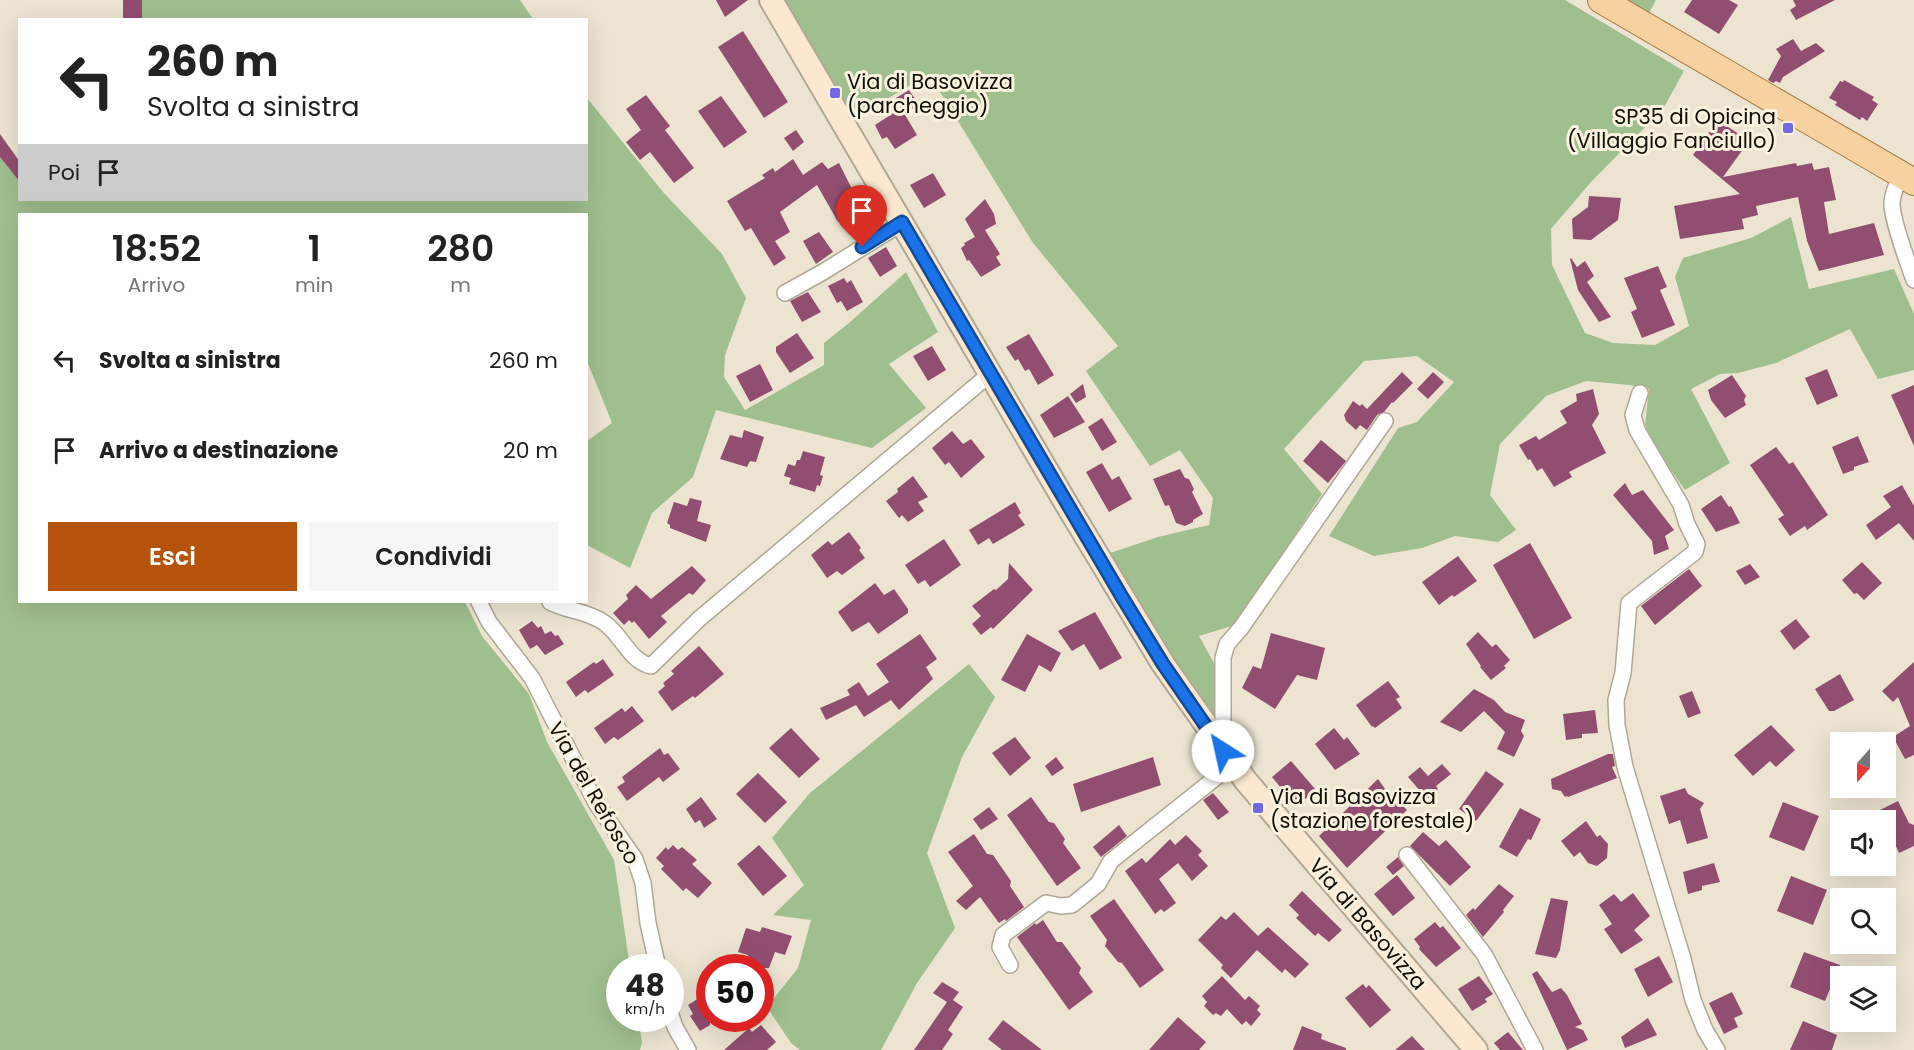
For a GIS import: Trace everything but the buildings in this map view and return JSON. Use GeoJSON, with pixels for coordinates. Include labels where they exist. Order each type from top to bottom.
{"type":"FeatureCollection","features":[{"type":"Feature","properties":{"kind":"main road","name":"Via di Basovizza"},"geometry":{"type":"LineString","coordinates":[[771,0],[1157,654],[1228,757],[1468,1046]]}},
{"type":"Feature","properties":{"kind":"main road"},"geometry":{"type":"LineString","coordinates":[[1601,0],[1907,178]]}},
{"type":"Feature","properties":{"kind":"street"},"geometry":{"type":"LineString","coordinates":[[1907,178],[1896,186],[1892,204],[1901,242],[1914,280]]}},
{"type":"Feature","properties":{"kind":"street"},"geometry":{"type":"LineString","coordinates":[[785,293],[902,222]]}},
{"type":"Feature","properties":{"kind":"street"},"geometry":{"type":"LineString","coordinates":[[553,603],[605,623],[616,633],[639,663],[651,666],[699,619],[990,374]]}},
{"type":"Feature","properties":{"kind":"street"},"geometry":{"type":"LineString","coordinates":[[1640,393],[1633,415],[1637,430],[1681,505],[1686,524],[1697,544],[1695,552],[1629,603],[1623,673],[1616,700],[1617,724],[1625,767],[1683,958],[1692,1000],[1717,1050]]}},
{"type":"Feature","properties":{"kind":"street"},"geometry":{"type":"LineString","coordinates":[[1010,965],[1000,947],[1003,935],[1046,903],[1061,906],[1072,904],[1098,884],[1111,861],[1228,757],[1223,658],[1227,644],[1241,628],[1385,421]]}},
{"type":"Feature","properties":{"kind":"street","name":"Via del Refosco"},"geometry":{"type":"LineString","coordinates":[[480,603],[489,622],[532,678],[596,803],[635,860],[643,883],[655,954]]}},
{"type":"Feature","properties":{"kind":"street"},"geometry":{"type":"LineString","coordinates":[[1407,855],[1485,954],[1535,1050]]}},
{"type":"Feature","properties":{"kind":"street"},"geometry":{"type":"LineString","coordinates":[[678,1032],[688,1050]]}},
{"type":"Feature","properties":{"kind":"green space"},"geometry":{"type":"Polygon","coordinates":[[[142,0],[520,0],[532,18],[142,18],[142,0]]]}},
{"type":"Feature","properties":{"kind":"green space"},"geometry":{"type":"Polygon","coordinates":[[[784,0],[1565,0],[1684,71],[1663,109],[1591,182],[1551,229],[1552,265],[1585,333],[1613,343],[1655,345],[1689,326],[1675,277],[1683,258],[1751,238],[1791,217],[1809,289],[1894,269],[1914,314],[1914,370],[1878,379],[1850,329],[1776,363],[1738,373],[1720,374],[1691,389],[1730,463],[1685,490],[1658,452],[1645,425],[1649,389],[1586,381],[1546,396],[1500,444],[1490,495],[1516,530],[1498,542],[1455,536],[1422,548],[1374,556],[1329,536],[1398,428],[1417,422],[1454,382],[1417,356],[1364,361],[1284,449],[1322,494],[1235,625],[1199,636],[1214,663],[1215,722],[1110,553],[1158,537],[1209,525],[1213,498],[1180,450],[1150,466],[1086,371],[1118,346],[1033,243],[929,74],[855,118],[784,0]]]}},
{"type":"Feature","properties":{"kind":"green space"},"geometry":{"type":"Polygon","coordinates":[[[1628,0],[1656,0],[1649,13],[1628,0]]]}},
{"type":"Feature","properties":{"kind":"green space"},"geometry":{"type":"Polygon","coordinates":[[[588,99],[663,192],[722,254],[746,298],[725,355],[724,377],[745,410],[824,365],[824,343],[906,272],[938,332],[889,364],[926,408],[872,448],[716,410],[693,477],[652,513],[630,568],[588,546],[588,440],[612,423],[588,363],[588,213],[18,213],[18,603],[466,603],[482,636],[529,694],[547,742],[614,860],[628,954],[606,954],[606,1032],[640,1032],[642,1042],[640,1050],[0,1050],[0,157],[13,173],[18,173],[18,201],[588,201],[588,99]]]}},
{"type":"Feature","properties":{"kind":"green space"},"geometry":{"type":"Polygon","coordinates":[[[969,664],[995,697],[962,757],[927,853],[955,928],[917,983],[881,1050],[800,1050],[791,1043],[774,1018],[774,998],[798,968],[811,920],[773,915],[804,885],[772,838],[810,793],[969,664]]]}},
{"type":"Feature","properties":{"kind":"place","name":"Via di Basovizza (parcheggio)"},"geometry":{"type":"Point","coordinates":[835,93]}},
{"type":"Feature","properties":{"kind":"place","name":"SP35 di Opicina (Villaggio Fanciullo)"},"geometry":{"type":"Point","coordinates":[1788,128]}},
{"type":"Feature","properties":{"kind":"place","name":"Via di Basovizza (stazione forestale)"},"geometry":{"type":"Point","coordinates":[1258,808]}},
{"type":"Feature","properties":{"kind":"route"},"geometry":{"type":"LineString","coordinates":[[862,247],[902,222],[1122,597],[1163,664],[1223,751]]}}]}
